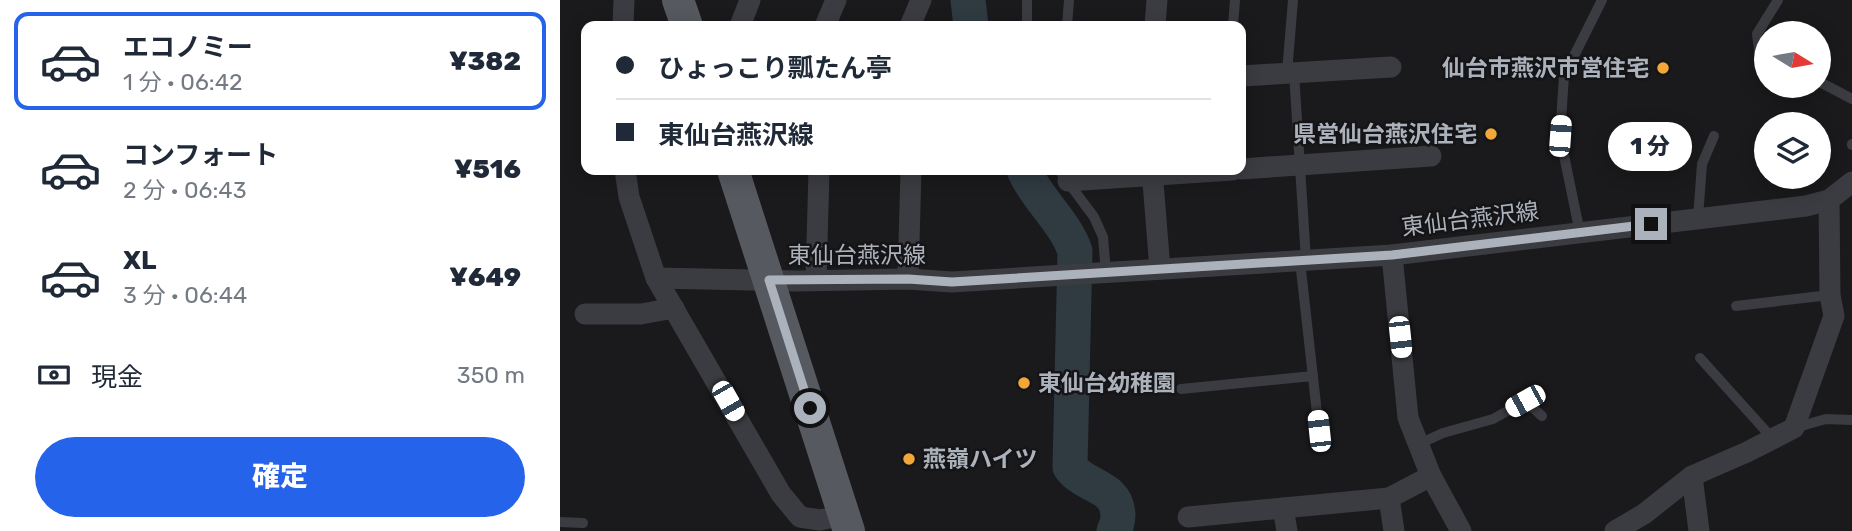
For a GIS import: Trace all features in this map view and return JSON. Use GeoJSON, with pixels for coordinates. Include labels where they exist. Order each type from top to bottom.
{"type":"FeatureCollection","features":[{"type":"Feature","properties":{"kind":"main road"},"geometry":{"type":"LineString","coordinates":[[678,0],[685,21]]}},
{"type":"Feature","properties":{"kind":"main road"},"geometry":{"type":"LineString","coordinates":[[735,175],[847,523]]}},
{"type":"Feature","properties":{"kind":"street"},"geometry":{"type":"LineString","coordinates":[[623,21],[624,0]]}},
{"type":"Feature","properties":{"kind":"street"},"geometry":{"type":"LineString","coordinates":[[742,21],[750,0]]}},
{"type":"Feature","properties":{"kind":"street"},"geometry":{"type":"LineString","coordinates":[[827,21],[836,0]]}},
{"type":"Feature","properties":{"kind":"street"},"geometry":{"type":"LineString","coordinates":[[912,21],[921,0]]}},
{"type":"Feature","properties":{"kind":"street"},"geometry":{"type":"LineString","coordinates":[[1155,21],[1157,0]]}},
{"type":"Feature","properties":{"kind":"street"},"geometry":{"type":"LineString","coordinates":[[1246,76],[1391,67]]}},
{"type":"Feature","properties":{"kind":"street"},"geometry":{"type":"LineString","coordinates":[[1246,169],[1431,156]]}},
{"type":"Feature","properties":{"kind":"street"},"geometry":{"type":"LineString","coordinates":[[626,175],[629,197],[656,278],[775,482],[800,517],[847,523]]}},
{"type":"Feature","properties":{"kind":"street"},"geometry":{"type":"LineString","coordinates":[[816,280],[819,175]]}},
{"type":"Feature","properties":{"kind":"street"},"geometry":{"type":"LineString","coordinates":[[908,279],[911,175]]}},
{"type":"Feature","properties":{"kind":"street"},"geometry":{"type":"LineString","coordinates":[[1152,175],[1160,269]]}},
{"type":"Feature","properties":{"kind":"street","name":"東仙台燕沢線"},"geometry":{"type":"LineString","coordinates":[[656,278],[908,279],[952,282],[1392,255],[1806,206],[1829,200],[1852,182]]}},
{"type":"Feature","properties":{"kind":"street"},"geometry":{"type":"LineString","coordinates":[[1615,531],[1644,514],[1692,476],[1794,428],[1834,316],[1830,295],[1829,200]]}},
{"type":"Feature","properties":{"kind":"street"},"geometry":{"type":"LineString","coordinates":[[1392,255],[1408,418],[1431,476],[1461,531]]}},
{"type":"Feature","properties":{"kind":"street"},"geometry":{"type":"LineString","coordinates":[[585,314],[641,314],[674,308]]}},
{"type":"Feature","properties":{"kind":"street"},"geometry":{"type":"LineString","coordinates":[[1188,517],[1389,498],[1431,476]]}},
{"type":"Feature","properties":{"kind":"street"},"geometry":{"type":"LineString","coordinates":[[1692,476],[1699,531]]}},
{"type":"Feature","properties":{"kind":"street"},"geometry":{"type":"LineString","coordinates":[[1389,498],[1394,531]]}},
{"type":"Feature","properties":{"kind":"street"},"geometry":{"type":"LineString","coordinates":[[1283,508],[1287,531]]}},
{"type":"Feature","properties":{"kind":"lane"},"geometry":{"type":"LineString","coordinates":[[1027,0],[1027,21]]}},
{"type":"Feature","properties":{"kind":"lane"},"geometry":{"type":"LineString","coordinates":[[1067,21],[1069,0]]}},
{"type":"Feature","properties":{"kind":"lane"},"geometry":{"type":"LineString","coordinates":[[1233,21],[1235,0]]}},
{"type":"Feature","properties":{"kind":"lane"},"geometry":{"type":"LineString","coordinates":[[1293,0],[1291,73],[1300,165],[1303,260],[1319,431]]}},
{"type":"Feature","properties":{"kind":"lane"},"geometry":{"type":"LineString","coordinates":[[1580,233],[1560,136],[1564,76],[1602,0]]}},
{"type":"Feature","properties":{"kind":"lane"},"geometry":{"type":"LineString","coordinates":[[1765,21],[1778,0]]}},
{"type":"Feature","properties":{"kind":"lane"},"geometry":{"type":"LineString","coordinates":[[1831,88],[1852,99]]}},
{"type":"Feature","properties":{"kind":"lane"},"geometry":{"type":"LineString","coordinates":[[1698,218],[1702,164],[1714,136]]}},
{"type":"Feature","properties":{"kind":"lane"},"geometry":{"type":"LineString","coordinates":[[1063,175],[1094,217],[1103,237],[1096,273]]}},
{"type":"Feature","properties":{"kind":"lane"},"geometry":{"type":"LineString","coordinates":[[1736,306],[1830,295]]}},
{"type":"Feature","properties":{"kind":"lane"},"geometry":{"type":"LineString","coordinates":[[1700,358],[1773,439]]}},
{"type":"Feature","properties":{"kind":"lane"},"geometry":{"type":"LineString","coordinates":[[1181,389],[1313,376]]}},
{"type":"Feature","properties":{"kind":"lane"},"geometry":{"type":"LineString","coordinates":[[1419,444],[1443,433],[1493,419],[1525,401],[1542,416]]}},
{"type":"Feature","properties":{"kind":"lane"},"geometry":{"type":"LineString","coordinates":[[1794,428],[1826,419],[1852,420]]}},
{"type":"Feature","properties":{"kind":"lane"},"geometry":{"type":"LineString","coordinates":[[560,522],[583,523]]}},
{"type":"Feature","properties":{"kind":"waterway"},"geometry":{"type":"LineString","coordinates":[[968,0],[970,21]]}},
{"type":"Feature","properties":{"kind":"waterway"},"geometry":{"type":"LineString","coordinates":[[1026,175],[1064,229],[1075,251],[1070,467],[1112,498],[1118,515],[1114,531]]}},
{"type":"Feature","properties":{"kind":"place","name":"仙台市燕沢市営住宅"},"geometry":{"type":"Point","coordinates":[1663,68]}},
{"type":"Feature","properties":{"kind":"place","name":"県営仙台燕沢住宅"},"geometry":{"type":"Point","coordinates":[1491,134]}},
{"type":"Feature","properties":{"kind":"place","name":"東仙台幼稚園"},"geometry":{"type":"Point","coordinates":[1024,383]}},
{"type":"Feature","properties":{"kind":"place","name":"燕嶺ハイツ"},"geometry":{"type":"Point","coordinates":[909,459]}},
{"type":"Feature","properties":{"kind":"route"},"geometry":{"type":"LineString","coordinates":[[810,408],[769,280],[908,279],[952,282],[1392,255],[1651,224]]}}]}
